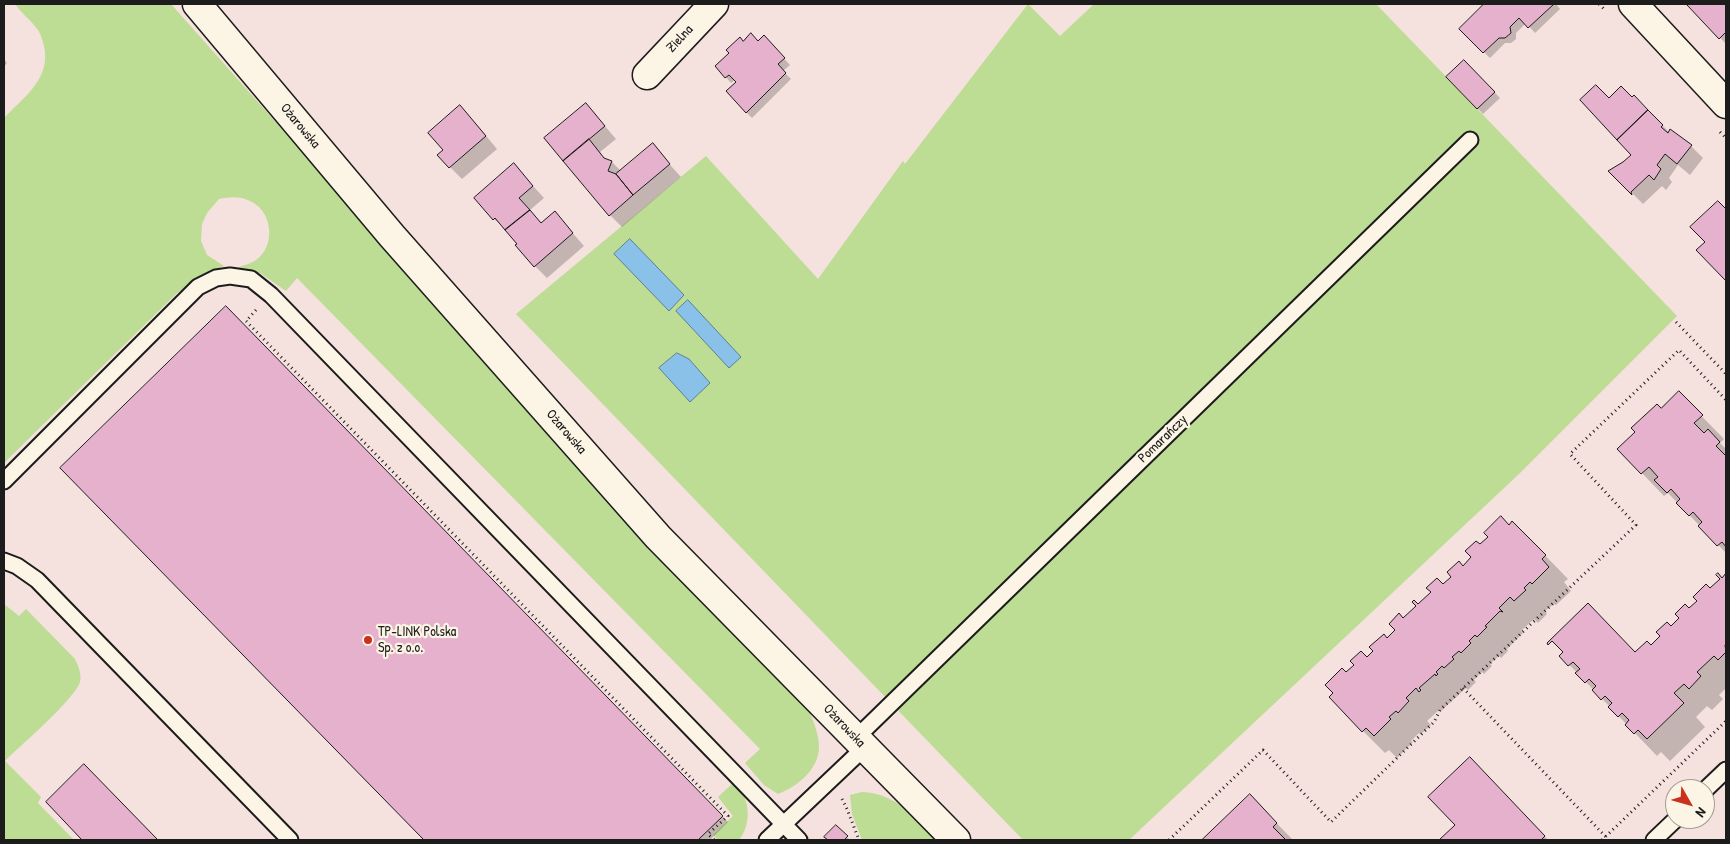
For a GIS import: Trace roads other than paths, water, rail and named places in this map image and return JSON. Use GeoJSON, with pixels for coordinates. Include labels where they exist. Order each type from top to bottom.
{"type":"FeatureCollection","features":[{"type":"Feature","properties":{"kind":"main road","name":"Ożarowska"},"geometry":{"type":"LineString","coordinates":[[197,4],[392,236],[658,537],[956,840]]}},
{"type":"Feature","properties":{"kind":"main road","name":"Zielna"},"geometry":{"type":"LineString","coordinates":[[647,75],[714,4]]}},
{"type":"Feature","properties":{"kind":"main road"},"geometry":{"type":"LineString","coordinates":[[1633,4],[1726,104]]}},
{"type":"Feature","properties":{"kind":"lane","name":"Pomarańczy"},"geometry":{"type":"LineString","coordinates":[[767,840],[831,778],[860,743],[1470,140]]}},
{"type":"Feature","properties":{"kind":"lane"},"geometry":{"type":"LineString","coordinates":[[4,480],[198,287],[216,278],[230,276],[251,279],[271,295],[799,840]]}},
{"type":"Feature","properties":{"kind":"lane"},"geometry":{"type":"LineString","coordinates":[[4,561],[18,566],[37,580],[290,840]]}},
{"type":"Feature","properties":{"kind":"lane"},"geometry":{"type":"LineString","coordinates":[[1715,780],[1726,770]]}},
{"type":"Feature","properties":{"kind":"lane"},"geometry":{"type":"LineString","coordinates":[[1654,840],[1666,829]]}},
{"type":"Feature","properties":{"kind":"water"},"geometry":{"type":"Polygon","coordinates":[[[630,239],[684,295],[669,311],[614,254],[630,239]]]}},
{"type":"Feature","properties":{"kind":"water"},"geometry":{"type":"Polygon","coordinates":[[[688,300],[741,357],[729,368],[676,311],[688,300]]]}},
{"type":"Feature","properties":{"kind":"water"},"geometry":{"type":"Polygon","coordinates":[[[677,353],[689,359],[710,383],[690,402],[659,368],[677,353]]]}},
{"type":"Feature","properties":{"kind":"place","name":"TP-LINK Polska Sp. z o.o."},"geometry":{"type":"Point","coordinates":[368,640]}}]}
